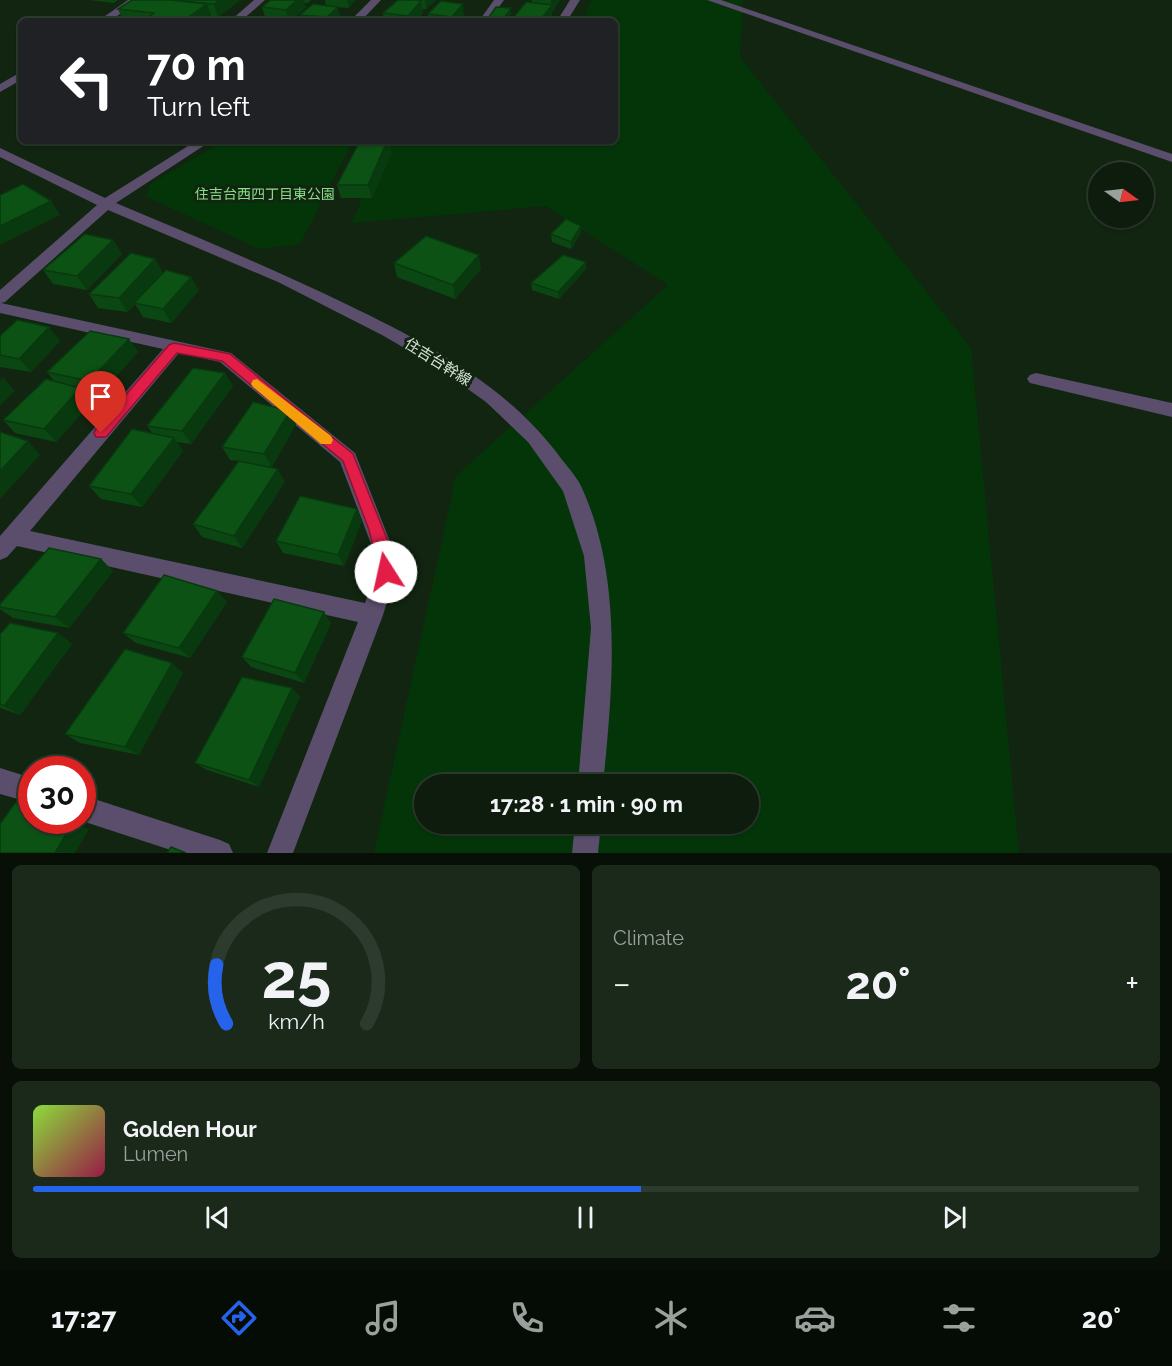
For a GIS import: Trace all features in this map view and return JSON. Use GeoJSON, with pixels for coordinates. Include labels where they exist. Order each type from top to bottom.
{"type":"FeatureCollection","features":[{"type":"Feature","properties":{"kind":"street"},"geometry":{"type":"LineString","coordinates":[[108,18],[135,0]]}},
{"type":"Feature","properties":{"kind":"street"},"geometry":{"type":"LineString","coordinates":[[239,18],[260,0]]}},
{"type":"Feature","properties":{"kind":"street"},"geometry":{"type":"LineString","coordinates":[[358,18],[376,0]]}},
{"type":"Feature","properties":{"kind":"street"},"geometry":{"type":"LineString","coordinates":[[486,18],[500,0]]}},
{"type":"Feature","properties":{"kind":"street"},"geometry":{"type":"LineString","coordinates":[[564,18],[575,0]]}},
{"type":"Feature","properties":{"kind":"street"},"geometry":{"type":"LineString","coordinates":[[712,0],[1172,158]]}},
{"type":"Feature","properties":{"kind":"street"},"geometry":{"type":"LineString","coordinates":[[0,89],[18,77]]}},
{"type":"Feature","properties":{"kind":"street"},"geometry":{"type":"LineString","coordinates":[[0,298],[106,204],[200,144]]}},
{"type":"Feature","properties":{"kind":"street","name":"住吉台幹線"},"geometry":{"type":"LineString","coordinates":[[0,152],[106,204],[283,279],[388,331],[443,363],[492,397],[534,437],[572,488],[594,556],[602,628],[592,774]]}},
{"type":"Feature","properties":{"kind":"street"},"geometry":{"type":"LineString","coordinates":[[0,308],[174,348],[225,357],[348,458],[383,549],[386,572],[372,615],[280,853]]}},
{"type":"Feature","properties":{"kind":"street"},"geometry":{"type":"LineString","coordinates":[[174,348],[6,543],[372,615]]}},
{"type":"Feature","properties":{"kind":"street"},"geometry":{"type":"LineString","coordinates":[[1036,379],[1172,410]]}},
{"type":"Feature","properties":{"kind":"street"},"geometry":{"type":"LineString","coordinates":[[0,781],[18,787]]}},
{"type":"Feature","properties":{"kind":"street"},"geometry":{"type":"LineString","coordinates":[[96,813],[220,853]]}},
{"type":"Feature","properties":{"kind":"street"},"geometry":{"type":"LineString","coordinates":[[585,853],[587,834]]}},
{"type":"Feature","properties":{"kind":"green space"},"geometry":{"type":"Polygon","coordinates":[[[591,0],[743,0],[740,57],[971,348],[1019,853],[374,853],[456,476],[668,285],[546,206],[352,223],[384,144],[618,144],[618,18],[584,18],[591,0]]]}},
{"type":"Feature","properties":{"kind":"green space","name":"住吉台西四丁目東公園"},"geometry":{"type":"Polygon","coordinates":[[[219,144],[351,144],[300,244],[259,249],[147,197],[150,184],[219,144]]]}},
{"type":"Feature","properties":{"kind":"building"},"geometry":{"type":"Polygon","coordinates":[[[132,0],[170,0],[207,4],[187,18],[147,18],[154,13],[118,9],[132,0]]]}},
{"type":"Feature","properties":{"kind":"building"},"geometry":{"type":"Polygon","coordinates":[[[220,0],[214,4],[182,1],[220,0]]]}},
{"type":"Feature","properties":{"kind":"building"},"geometry":{"type":"Polygon","coordinates":[[[271,0],[297,0],[286,10],[262,7],[271,0]]]}},
{"type":"Feature","properties":{"kind":"building"},"geometry":{"type":"Polygon","coordinates":[[[398,0],[421,1],[408,16],[383,13],[398,0]]]}},
{"type":"Feature","properties":{"kind":"building"},"geometry":{"type":"Polygon","coordinates":[[[441,1],[463,4],[452,17],[428,14],[441,1]]]}},
{"type":"Feature","properties":{"kind":"building"},"geometry":{"type":"Polygon","coordinates":[[[526,2],[552,5],[542,18],[514,17],[526,2]]]}},
{"type":"Feature","properties":{"kind":"building"},"geometry":{"type":"Polygon","coordinates":[[[313,4],[338,7],[327,17],[300,15],[313,4]]]}},
{"type":"Feature","properties":{"kind":"building"},"geometry":{"type":"Polygon","coordinates":[[[496,7],[511,8],[504,18],[488,18],[496,7]]]}},
{"type":"Feature","properties":{"kind":"building"},"geometry":{"type":"Polygon","coordinates":[[[358,144],[386,144],[368,185],[337,185],[358,144]]]}},
{"type":"Feature","properties":{"kind":"building"},"geometry":{"type":"Polygon","coordinates":[[[23,184],[51,201],[0,226],[0,195],[23,184]]]}},
{"type":"Feature","properties":{"kind":"building"},"geometry":{"type":"Polygon","coordinates":[[[566,219],[581,226],[571,242],[551,234],[566,219]]]}},
{"type":"Feature","properties":{"kind":"building"},"geometry":{"type":"Polygon","coordinates":[[[85,234],[113,240],[77,276],[43,270],[85,234]]]}},
{"type":"Feature","properties":{"kind":"building"},"geometry":{"type":"Polygon","coordinates":[[[426,236],[479,255],[453,285],[394,263],[426,236]]]}},
{"type":"Feature","properties":{"kind":"building"},"geometry":{"type":"Polygon","coordinates":[[[131,253],[155,259],[119,298],[89,294],[131,253]]]}},
{"type":"Feature","properties":{"kind":"building"},"geometry":{"type":"Polygon","coordinates":[[[563,255],[586,262],[558,292],[531,283],[563,255]]]}},
{"type":"Feature","properties":{"kind":"building"},"geometry":{"type":"Polygon","coordinates":[[[166,270],[191,277],[163,309],[134,303],[166,270]]]}},
{"type":"Feature","properties":{"kind":"building"},"geometry":{"type":"Polygon","coordinates":[[[17,320],[49,327],[19,359],[0,355],[0,336],[17,320]]]}},
{"type":"Feature","properties":{"kind":"building"},"geometry":{"type":"Polygon","coordinates":[[[90,331],[129,339],[89,381],[47,372],[90,331]]]}},
{"type":"Feature","properties":{"kind":"building"},"geometry":{"type":"Polygon","coordinates":[[[193,368],[225,373],[182,431],[147,426],[193,368]]]}},
{"type":"Feature","properties":{"kind":"building"},"geometry":{"type":"Polygon","coordinates":[[[46,379],[80,388],[44,429],[3,420],[46,379]]]}},
{"type":"Feature","properties":{"kind":"building"},"geometry":{"type":"Polygon","coordinates":[[[253,402],[290,411],[264,454],[222,447],[253,402]]]}},
{"type":"Feature","properties":{"kind":"building"},"geometry":{"type":"Polygon","coordinates":[[[132,429],[174,438],[131,494],[89,486],[132,429]]]}},
{"type":"Feature","properties":{"kind":"building"},"geometry":{"type":"Polygon","coordinates":[[[0,432],[28,441],[0,471],[0,432]]]}},
{"type":"Feature","properties":{"kind":"building"},"geometry":{"type":"Polygon","coordinates":[[[239,461],[278,469],[234,536],[193,524],[239,461]]]}},
{"type":"Feature","properties":{"kind":"building"},"geometry":{"type":"Polygon","coordinates":[[[300,496],[357,509],[338,555],[276,541],[300,496]]]}},
{"type":"Feature","properties":{"kind":"building"},"geometry":{"type":"Polygon","coordinates":[[[49,548],[101,559],[55,617],[0,607],[0,604],[49,548]]]}},
{"type":"Feature","properties":{"kind":"building"},"geometry":{"type":"Polygon","coordinates":[[[164,575],[217,591],[179,648],[123,633],[164,575]]]}},
{"type":"Feature","properties":{"kind":"building"},"geometry":{"type":"Polygon","coordinates":[[[274,599],[324,612],[295,673],[242,657],[274,599]]]}},
{"type":"Feature","properties":{"kind":"building"},"geometry":{"type":"Polygon","coordinates":[[[10,623],[58,633],[4,706],[0,704],[0,634],[10,623]]]}},
{"type":"Feature","properties":{"kind":"building"},"geometry":{"type":"Polygon","coordinates":[[[125,649],[172,663],[125,747],[65,734],[125,649]]]}},
{"type":"Feature","properties":{"kind":"building"},"geometry":{"type":"Polygon","coordinates":[[[242,677],[292,688],[249,780],[195,763],[242,677]]]}},
{"type":"Feature","properties":{"kind":"building"},"geometry":{"type":"Polygon","coordinates":[[[15,803],[18,804],[18,834],[66,834],[55,853],[0,853],[0,824],[15,803]]]}},
{"type":"Feature","properties":{"kind":"building"},"geometry":{"type":"Polygon","coordinates":[[[171,847],[186,853],[167,853],[171,847]]]}},
{"type":"Feature","properties":{"kind":"slow traffic"},"geometry":{"type":"LineString","coordinates":[[257,384],[326,440]]}},
{"type":"Feature","properties":{"kind":"route"},"geometry":{"type":"LineString","coordinates":[[101,433],[174,348],[225,357],[348,458],[377,530],[383,549],[386,572]]}}]}
